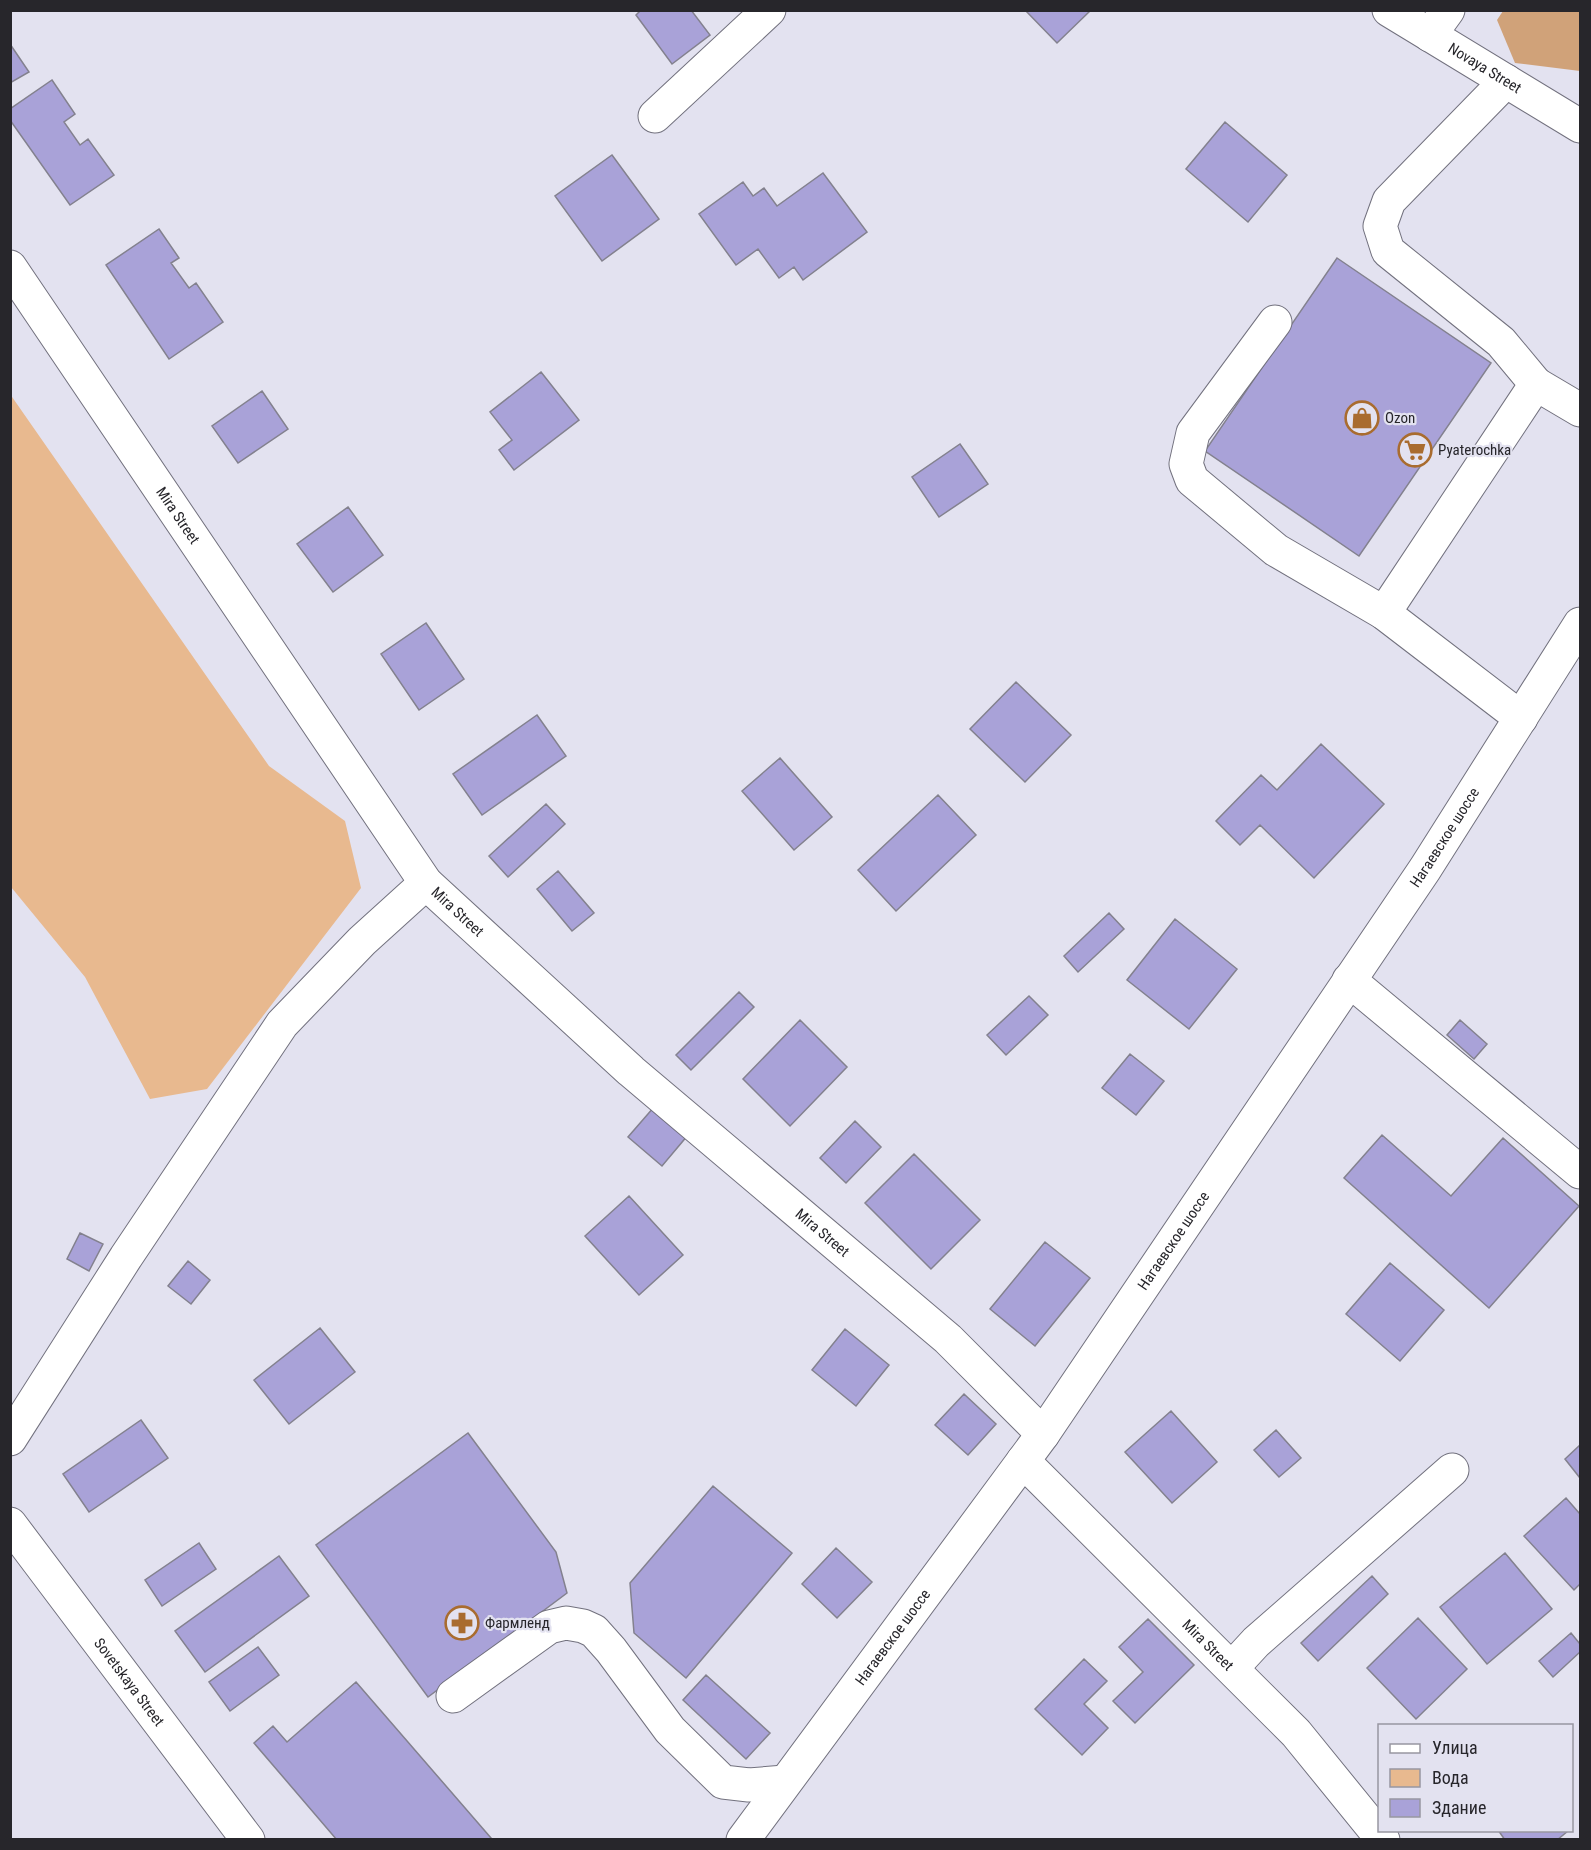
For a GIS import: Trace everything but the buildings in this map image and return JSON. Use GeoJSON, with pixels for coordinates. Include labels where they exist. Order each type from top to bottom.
{"type":"FeatureCollection","features":[{"type":"Feature","properties":{"kind":"street"},"geometry":{"type":"LineString","coordinates":[[655,116],[769,10]]}},
{"type":"Feature","properties":{"kind":"street","name":"Novaya Street"},"geometry":{"type":"LineString","coordinates":[[1389,10],[1439,23],[1506,81],[1581,126]]}},
{"type":"Feature","properties":{"kind":"street"},"geometry":{"type":"LineString","coordinates":[[1506,81],[1389,201],[1380,226],[1388,251],[1501,342],[1536,384],[1581,410]]}},
{"type":"Feature","properties":{"kind":"street","name":"Mira Street"},"geometry":{"type":"LineString","coordinates":[[10,267],[426,883],[631,1071],[948,1339],[1043,1434]]}},
{"type":"Feature","properties":{"kind":"street"},"geometry":{"type":"LineString","coordinates":[[1275,322],[1192,433],[1186,464],[1192,480],[1276,550],[1384,613],[1521,718]]}},
{"type":"Feature","properties":{"kind":"street"},"geometry":{"type":"LineString","coordinates":[[1384,613],[1536,384]]}},
{"type":"Feature","properties":{"kind":"street","name":"Нагаевское шоссе"},"geometry":{"type":"LineString","coordinates":[[743,1839],[1043,1434],[1425,869],[1581,624]]}},
{"type":"Feature","properties":{"kind":"street"},"geometry":{"type":"LineString","coordinates":[[10,1439],[126,1257],[282,1024],[362,941],[426,883]]}},
{"type":"Feature","properties":{"kind":"street"},"geometry":{"type":"LineString","coordinates":[[1349,980],[1581,1172]]}},
{"type":"Feature","properties":{"kind":"street","name":"Mira Street"},"geometry":{"type":"LineString","coordinates":[[1023,1461],[1296,1733],[1383,1839]]}},
{"type":"Feature","properties":{"kind":"street"},"geometry":{"type":"LineString","coordinates":[[1232,1668],[1256,1642],[1452,1470]]}},
{"type":"Feature","properties":{"kind":"street","name":"Sovetskaya Street"},"geometry":{"type":"LineString","coordinates":[[10,1524],[248,1839]]}},
{"type":"Feature","properties":{"kind":"street"},"geometry":{"type":"LineString","coordinates":[[453,1696],[549,1627],[566,1623],[583,1626],[594,1631],[611,1650],[670,1730],[723,1782],[749,1785],[785,1782]]}},
{"type":"Feature","properties":{"kind":"shaded area"},"geometry":{"type":"Polygon","coordinates":[[[1503,11],[1580,11],[1580,71],[1515,63],[1497,20],[1503,11]]]}},
{"type":"Feature","properties":{"kind":"water"},"geometry":{"type":"Polygon","coordinates":[[[10,394],[269,766],[345,821],[361,888],[207,1089],[150,1099],[85,977],[11,887],[10,394]]]}},
{"type":"Feature","properties":{"kind":"place","name":"Ozon"},"geometry":{"type":"Point","coordinates":[1362,418]}},
{"type":"Feature","properties":{"kind":"place","name":"Pyaterochka"},"geometry":{"type":"Point","coordinates":[1415,450]}},
{"type":"Feature","properties":{"kind":"place","name":"Фармленд"},"geometry":{"type":"Point","coordinates":[462,1623]}}]}
